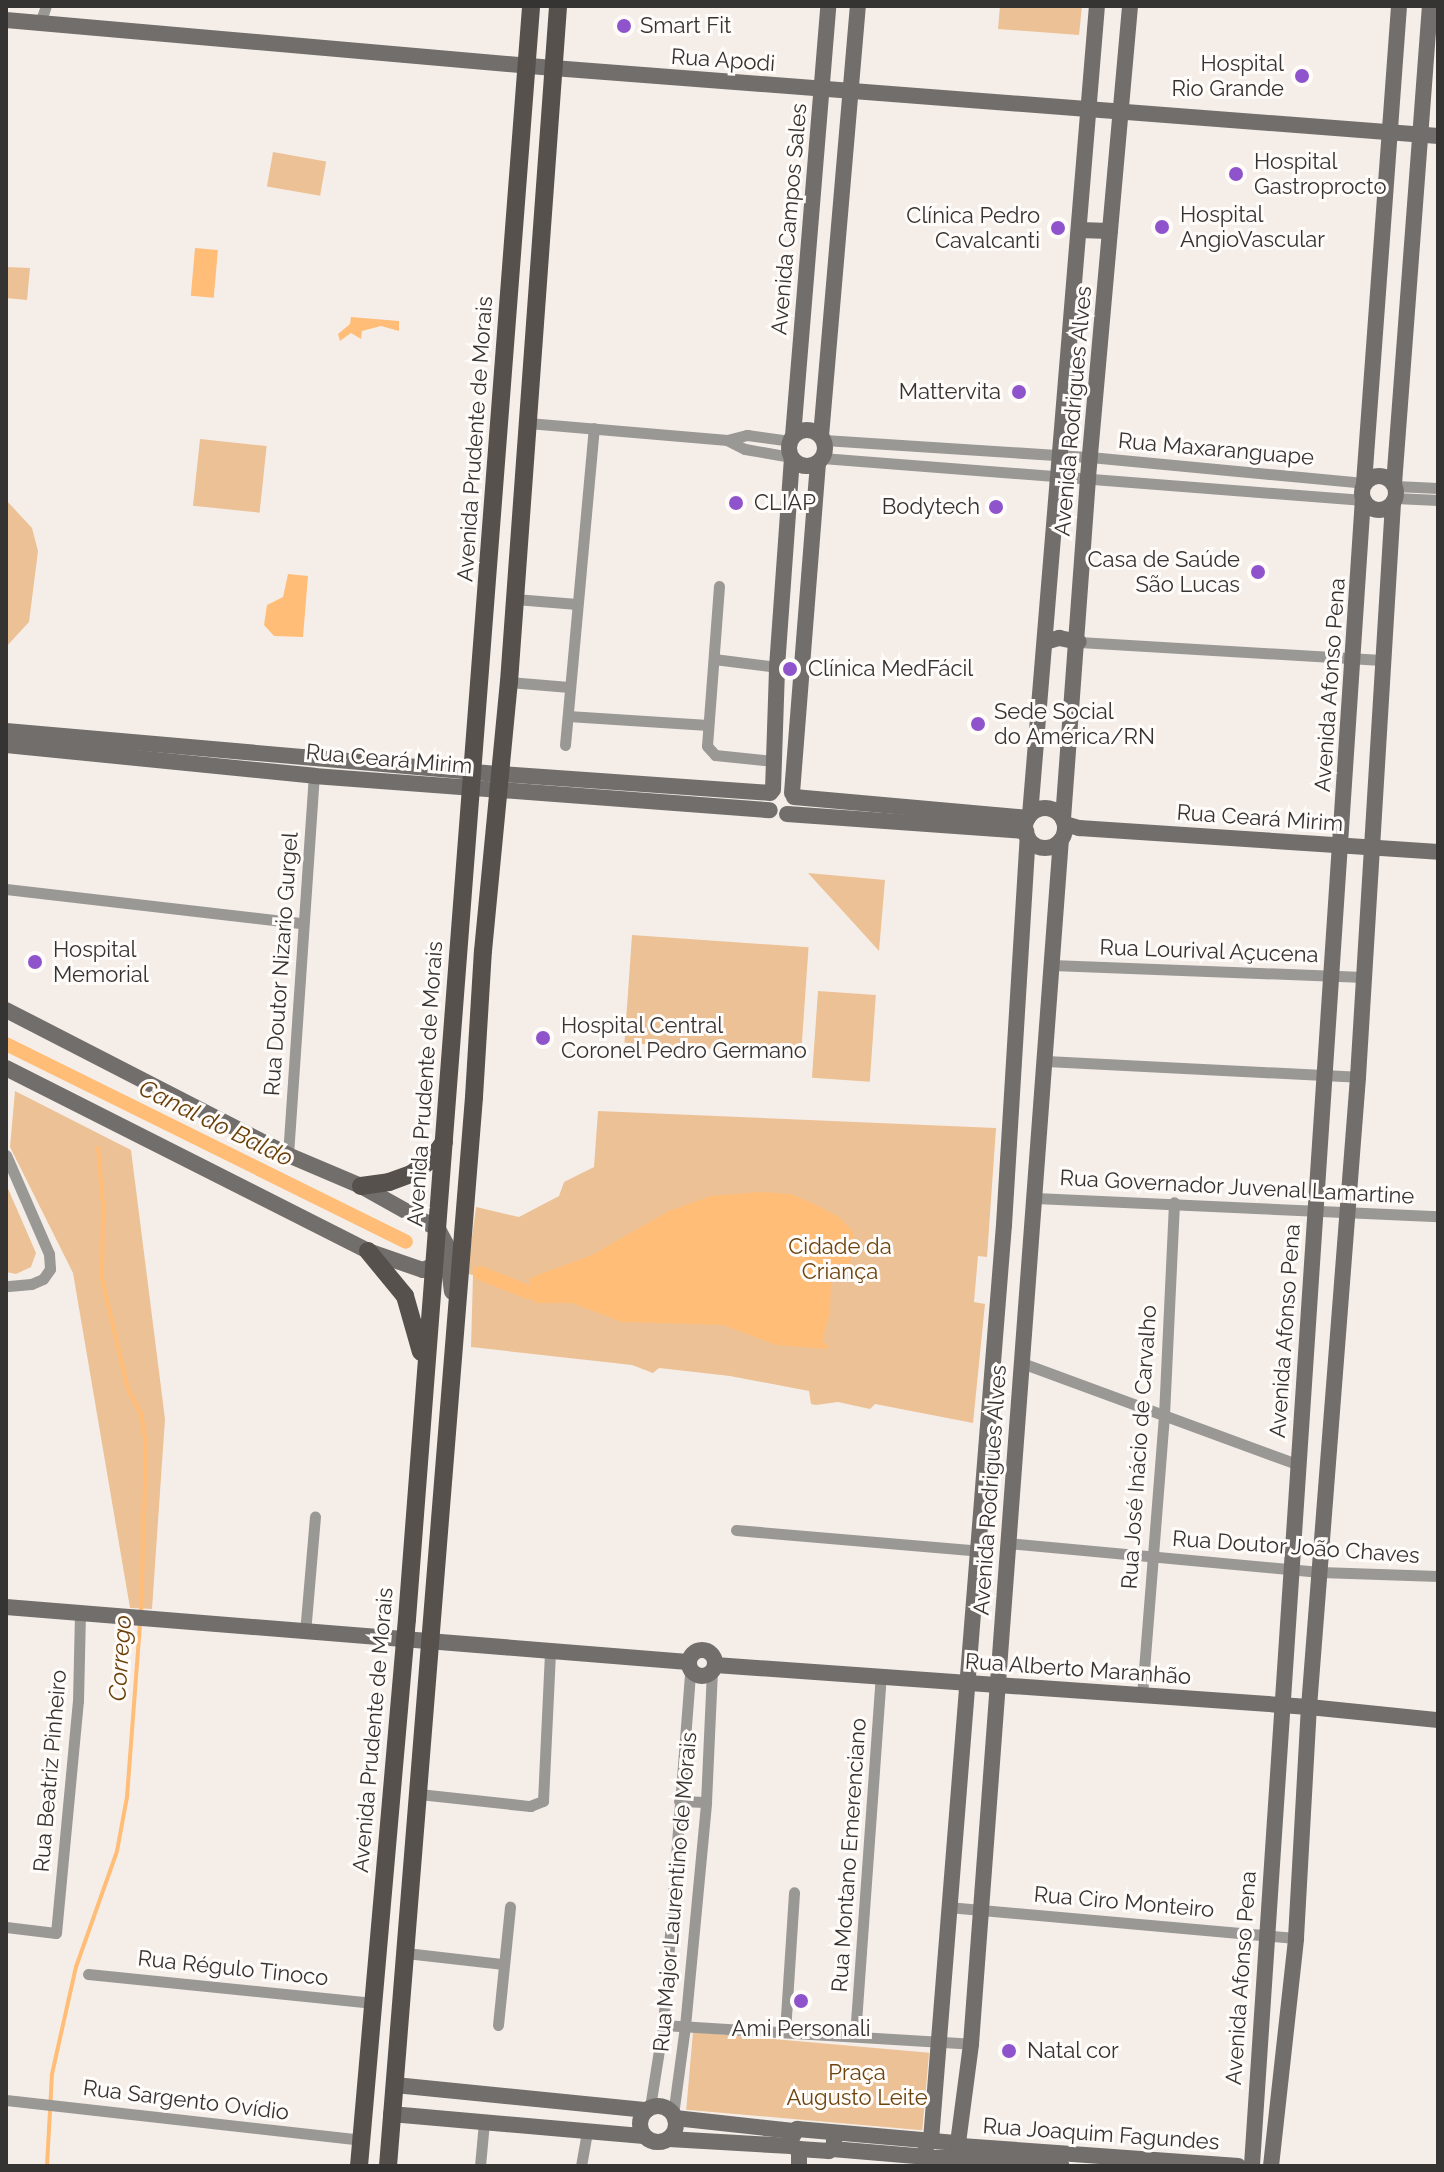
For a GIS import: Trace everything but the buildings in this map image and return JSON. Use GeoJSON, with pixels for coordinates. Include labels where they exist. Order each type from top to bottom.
{"type":"FeatureCollection","features":[{"type":"Feature","properties":{"kind":"main road","name":"Avenida Prudente de Morais"},"geometry":{"type":"LineString","coordinates":[[359,2166],[425,1390],[441,1262],[438,1229],[531,6]]}},
{"type":"Feature","properties":{"kind":"main road"},"geometry":{"type":"LineString","coordinates":[[388,2166],[483,951],[509,682],[558,6]]}},
{"type":"Feature","properties":{"kind":"main road","name":"Avenida Campos Sales"},"geometry":{"type":"LineString","coordinates":[[771,798],[792,448],[828,6]]}},
{"type":"Feature","properties":{"kind":"main road"},"geometry":{"type":"LineString","coordinates":[[787,814],[794,806],[858,6]]}},
{"type":"Feature","properties":{"kind":"main road","name":"Avenida Rodrigues Alves"},"geometry":{"type":"LineString","coordinates":[[929,2146],[974,1595],[971,1550],[980,1532],[992,1386],[1028,825],[1097,6]]}},
{"type":"Feature","properties":{"kind":"main road","name":"Avenida Rodrigues Alves"},"geometry":{"type":"LineString","coordinates":[[960,2149],[971,2044],[1051,970],[1066,829],[1088,477],[1130,6]]}},
{"type":"Feature","properties":{"kind":"main road","name":"Avenida Afonso Pena"},"geometry":{"type":"LineString","coordinates":[[1252,2166],[1265,1935],[1284,1706],[1297,1464],[1399,6]]}},
{"type":"Feature","properties":{"kind":"main road"},"geometry":{"type":"LineString","coordinates":[[1252,2166],[1264,2162],[1271,2166],[1296,1938],[1309,1707],[1358,1077],[1381,660],[1430,6]]}},
{"type":"Feature","properties":{"kind":"main road","name":"Rua Apodi"},"geometry":{"type":"LineString","coordinates":[[6,20],[527,66],[1438,136]]}},
{"type":"Feature","properties":{"kind":"main road"},"geometry":{"type":"LineString","coordinates":[[1079,230],[1110,231]]}},
{"type":"Feature","properties":{"kind":"main road"},"geometry":{"type":"LineString","coordinates":[[806,274],[835,276]]}},
{"type":"Feature","properties":{"kind":"main road"},"geometry":{"type":"LineString","coordinates":[[1071,321],[1102,324]]}},
{"type":"Feature","properties":{"kind":"main road"},"geometry":{"type":"LineString","coordinates":[[508,325],[535,327]]}},
{"type":"Feature","properties":{"kind":"main road"},"geometry":{"type":"LineString","coordinates":[[820,461],[802,466],[792,448],[810,430],[822,438]]}},
{"type":"Feature","properties":{"kind":"main road"},"geometry":{"type":"LineString","coordinates":[[1380,475],[1394,493],[1377,510],[1364,492],[1380,475]]}},
{"type":"Feature","properties":{"kind":"main road"},"geometry":{"type":"LineString","coordinates":[[494,520],[521,522]]}},
{"type":"Feature","properties":{"kind":"main road"},"geometry":{"type":"LineString","coordinates":[[1047,617],[1063,624],[1080,618]]}},
{"type":"Feature","properties":{"kind":"main road"},"geometry":{"type":"LineString","coordinates":[[1045,642],[1059,638],[1079,642]]}},
{"type":"Feature","properties":{"kind":"main road","name":"Rua Ceará Mirim"},"geometry":{"type":"LineString","coordinates":[[6,731],[473,780],[771,798]]}},
{"type":"Feature","properties":{"kind":"main road","name":"Rua Ceará Mirim"},"geometry":{"type":"LineString","coordinates":[[6,745],[314,776],[473,780]]}},
{"type":"Feature","properties":{"kind":"main road"},"geometry":{"type":"LineString","coordinates":[[793,795],[786,788],[771,798],[778,815],[1028,825],[1048,808],[1066,829],[1044,848],[1028,825],[793,795]]}},
{"type":"Feature","properties":{"kind":"main road","name":"Rua Ceará Mirim"},"geometry":{"type":"LineString","coordinates":[[1066,829],[1438,852]]}},
{"type":"Feature","properties":{"kind":"main road"},"geometry":{"type":"LineString","coordinates":[[464,882],[471,938],[474,946],[483,951]]}},
{"type":"Feature","properties":{"kind":"main road"},"geometry":{"type":"LineString","coordinates":[[1020,973],[1051,970]]}},
{"type":"Feature","properties":{"kind":"main road"},"geometry":{"type":"LineString","coordinates":[[6,1010],[288,1155],[361,1186],[438,1229]]}},
{"type":"Feature","properties":{"kind":"main road"},"geometry":{"type":"LineString","coordinates":[[7,1073],[368,1251],[416,1269],[441,1262],[458,1241],[464,1219]]}},
{"type":"Feature","properties":{"kind":"main road"},"geometry":{"type":"LineString","coordinates":[[361,1186],[411,1174],[431,1160],[445,1140]]}},
{"type":"Feature","properties":{"kind":"main road"},"geometry":{"type":"LineString","coordinates":[[1004,1225],[1016,1231],[1032,1225]]}},
{"type":"Feature","properties":{"kind":"main road"},"geometry":{"type":"LineString","coordinates":[[368,1251],[409,1304],[419,1338],[425,1390]]}},
{"type":"Feature","properties":{"kind":"main road"},"geometry":{"type":"LineString","coordinates":[[441,1262],[454,1338]]}},
{"type":"Feature","properties":{"kind":"main road"},"geometry":{"type":"LineString","coordinates":[[992,1386],[1002,1380],[1014,1384],[1019,1391]]}},
{"type":"Feature","properties":{"kind":"main road"},"geometry":{"type":"LineString","coordinates":[[980,1532],[995,1524],[1008,1538]]}},
{"type":"Feature","properties":{"kind":"main road"},"geometry":{"type":"LineString","coordinates":[[974,1595],[978,1601],[986,1603],[996,1602],[1004,1593]]}},
{"type":"Feature","properties":{"kind":"main road","name":"Rua Alberto Maranhão"},"geometry":{"type":"LineString","coordinates":[[6,1607],[689,1666],[701,1677],[714,1669],[881,1676],[1309,1707],[1438,1720]]}},
{"type":"Feature","properties":{"kind":"main road","name":"Rua Alberto Maranhão"},"geometry":{"type":"LineString","coordinates":[[689,1666],[693,1653],[703,1650],[712,1655],[714,1669]]}},
{"type":"Feature","properties":{"kind":"main road","name":"Rua Joaquim Fagundes"},"geometry":{"type":"LineString","coordinates":[[395,2085],[648,2109],[663,2107],[674,2116],[795,2148]]}},
{"type":"Feature","properties":{"kind":"main road"},"geometry":{"type":"LineString","coordinates":[[433,2089],[424,2100],[426,2110],[433,2117]]}},
{"type":"Feature","properties":{"kind":"main road"},"geometry":{"type":"LineString","coordinates":[[644,2136],[640,2119],[648,2109]]}},
{"type":"Feature","properties":{"kind":"main road","name":"Rua Joaquim Fagundes"},"geometry":{"type":"LineString","coordinates":[[391,2114],[644,2136],[654,2142],[669,2139],[831,2150],[929,2146],[1238,2166]]}},
{"type":"Feature","properties":{"kind":"main road"},"geometry":{"type":"LineString","coordinates":[[669,2139],[675,2130],[674,2116]]}},
{"type":"Feature","properties":{"kind":"main road","name":"Rua Joaquim Fagundes"},"geometry":{"type":"LineString","coordinates":[[960,2149],[1029,2165],[1062,2166]]}},
{"type":"Feature","properties":{"kind":"street"},"geometry":{"type":"LineString","coordinates":[[40,23],[46,6]]}},
{"type":"Feature","properties":{"kind":"street"},"geometry":{"type":"LineString","coordinates":[[528,423],[727,440],[747,435],[792,448]]}},
{"type":"Feature","properties":{"kind":"street"},"geometry":{"type":"LineString","coordinates":[[565,745],[594,428]]}},
{"type":"Feature","properties":{"kind":"street","name":"Rua Maxaranguape"},"geometry":{"type":"LineString","coordinates":[[822,438],[1090,457],[1364,492]]}},
{"type":"Feature","properties":{"kind":"street","name":"Rua Maxaranguape"},"geometry":{"type":"LineString","coordinates":[[820,461],[1364,492]]}},
{"type":"Feature","properties":{"kind":"street"},"geometry":{"type":"LineString","coordinates":[[1394,493],[1438,488]]}},
{"type":"Feature","properties":{"kind":"street"},"geometry":{"type":"LineString","coordinates":[[1394,493],[1438,500]]}},
{"type":"Feature","properties":{"kind":"street"},"geometry":{"type":"LineString","coordinates":[[719,586],[707,746],[711,754],[773,761]]}},
{"type":"Feature","properties":{"kind":"street"},"geometry":{"type":"LineString","coordinates":[[515,599],[577,604]]}},
{"type":"Feature","properties":{"kind":"street"},"geometry":{"type":"LineString","coordinates":[[1079,642],[1381,660]]}},
{"type":"Feature","properties":{"kind":"street"},"geometry":{"type":"LineString","coordinates":[[714,659],[777,667]]}},
{"type":"Feature","properties":{"kind":"street"},"geometry":{"type":"LineString","coordinates":[[509,682],[569,687]]}},
{"type":"Feature","properties":{"kind":"street"},"geometry":{"type":"LineString","coordinates":[[568,716],[708,725]]}},
{"type":"Feature","properties":{"kind":"street","name":"Rua Doutor Nizario Gurgel"},"geometry":{"type":"LineString","coordinates":[[288,1155],[314,776]]}},
{"type":"Feature","properties":{"kind":"street"},"geometry":{"type":"LineString","coordinates":[[6,889],[302,923]]}},
{"type":"Feature","properties":{"kind":"street","name":"Rua Lourival Açucena"},"geometry":{"type":"LineString","coordinates":[[1051,970],[1364,977]]}},
{"type":"Feature","properties":{"kind":"street"},"geometry":{"type":"LineString","coordinates":[[1046,1061],[1358,1077]]}},
{"type":"Feature","properties":{"kind":"street"},"geometry":{"type":"LineString","coordinates":[[6,1155],[49,1254],[50,1269],[43,1279],[31,1284],[6,1286]]}},
{"type":"Feature","properties":{"kind":"street","name":"Rua Governador Juvenal Lamartine"},"geometry":{"type":"LineString","coordinates":[[1035,1198],[1438,1216]]}},
{"type":"Feature","properties":{"kind":"street","name":"Rua José Inácio de Carvalho"},"geometry":{"type":"LineString","coordinates":[[1142,1695],[1164,1415],[1174,1202]]}},
{"type":"Feature","properties":{"kind":"street"},"geometry":{"type":"LineString","coordinates":[[1022,1363],[1297,1464]]}},
{"type":"Feature","properties":{"kind":"street"},"geometry":{"type":"LineString","coordinates":[[305,1633],[315,1516]]}},
{"type":"Feature","properties":{"kind":"street"},"geometry":{"type":"LineString","coordinates":[[736,1530],[971,1550]]}},
{"type":"Feature","properties":{"kind":"street","name":"Rua Doutor João Chaves"},"geometry":{"type":"LineString","coordinates":[[1008,1538],[1151,1558],[1320,1572],[1438,1576]]}},
{"type":"Feature","properties":{"kind":"street","name":"Rua Beatriz Pinheiro"},"geometry":{"type":"LineString","coordinates":[[6,1927],[56,1933],[78,1701],[80,1613]]}},
{"type":"Feature","properties":{"kind":"street"},"geometry":{"type":"LineString","coordinates":[[419,1794],[530,1806],[543,1801],[550,1652]]}},
{"type":"Feature","properties":{"kind":"street","name":"Rua Major Laurentino de Morais"},"geometry":{"type":"LineString","coordinates":[[648,2109],[663,2025],[689,1666]]}},
{"type":"Feature","properties":{"kind":"street","name":"Rua Major Laurentino de Morais"},"geometry":{"type":"LineString","coordinates":[[674,2116],[706,1802],[714,1669]]}},
{"type":"Feature","properties":{"kind":"street","name":"Rua Montano Emerenciano"},"geometry":{"type":"LineString","coordinates":[[855,2036],[881,1676]]}},
{"type":"Feature","properties":{"kind":"street"},"geometry":{"type":"LineString","coordinates":[[679,1801],[706,1802]]}},
{"type":"Feature","properties":{"kind":"street"},"geometry":{"type":"LineString","coordinates":[[785,2032],[794,1892]]}},
{"type":"Feature","properties":{"kind":"street"},"geometry":{"type":"LineString","coordinates":[[498,2025],[510,1907]]}},
{"type":"Feature","properties":{"kind":"street","name":"Rua Ciro Monteiro"},"geometry":{"type":"LineString","coordinates":[[948,1907],[1296,1938]]}},
{"type":"Feature","properties":{"kind":"street"},"geometry":{"type":"LineString","coordinates":[[671,1911],[694,1913]]}},
{"type":"Feature","properties":{"kind":"street"},"geometry":{"type":"LineString","coordinates":[[406,1953],[503,1964]]}},
{"type":"Feature","properties":{"kind":"street","name":"Rua Régulo Tinoco"},"geometry":{"type":"LineString","coordinates":[[88,1974],[374,2003]]}},
{"type":"Feature","properties":{"kind":"street"},"geometry":{"type":"LineString","coordinates":[[663,2025],[971,2044]]}},
{"type":"Feature","properties":{"kind":"street","name":"Rua Sargento Ovídio"},"geometry":{"type":"LineString","coordinates":[[6,2100],[361,2140]]}},
{"type":"Feature","properties":{"kind":"street"},"geometry":{"type":"LineString","coordinates":[[480,2166],[484,2122]]}},
{"type":"Feature","properties":{"kind":"street"},"geometry":{"type":"LineString","coordinates":[[581,2166],[587,2131]]}},
{"type":"Feature","properties":{"kind":"green space"},"geometry":{"type":"Polygon","coordinates":[[[1000,6],[1082,6],[1079,35],[998,29],[1000,6]]]}},
{"type":"Feature","properties":{"kind":"green space"},"geometry":{"type":"Polygon","coordinates":[[[273,152],[326,161],[320,196],[267,186],[273,152]]]}},
{"type":"Feature","properties":{"kind":"green space"},"geometry":{"type":"Polygon","coordinates":[[[6,267],[30,268],[27,300],[6,298],[6,267]]]}},
{"type":"Feature","properties":{"kind":"green space"},"geometry":{"type":"Polygon","coordinates":[[[200,439],[267,446],[260,513],[193,506],[200,439]]]}},
{"type":"Feature","properties":{"kind":"green space"},"geometry":{"type":"Polygon","coordinates":[[[6,500],[32,528],[38,551],[29,622],[6,647],[6,500]]]}},
{"type":"Feature","properties":{"kind":"green space"},"geometry":{"type":"Polygon","coordinates":[[[808,873],[885,880],[879,951],[860,930],[808,873]]]}},
{"type":"Feature","properties":{"kind":"green space"},"geometry":{"type":"Polygon","coordinates":[[[632,935],[809,947],[801,1055],[624,1043],[632,935]]]}},
{"type":"Feature","properties":{"kind":"green space"},"geometry":{"type":"Polygon","coordinates":[[[818,991],[876,995],[870,1082],[812,1078],[818,991]]]}},
{"type":"Feature","properties":{"kind":"green space"},"geometry":{"type":"Polygon","coordinates":[[[15,1091],[131,1150],[165,1419],[152,1609],[130,1608],[73,1273],[10,1147],[15,1091]]]}},
{"type":"Feature","properties":{"kind":"green space","name":"Cidade da Criança"},"geometry":{"type":"Polygon","coordinates":[[[598,1111],[996,1128],[987,1257],[978,1256],[974,1302],[985,1304],[973,1423],[875,1404],[870,1409],[838,1402],[816,1405],[811,1404],[809,1391],[730,1376],[659,1368],[653,1373],[632,1365],[471,1347],[473,1275],[467,1274],[476,1207],[519,1217],[559,1196],[564,1182],[594,1167],[598,1111]]]}},
{"type":"Feature","properties":{"kind":"green space"},"geometry":{"type":"Polygon","coordinates":[[[6,1184],[36,1253],[31,1267],[16,1274],[6,1272],[6,1184]]]}},
{"type":"Feature","properties":{"kind":"green space","name":"Praça Augusto Leite"},"geometry":{"type":"Polygon","coordinates":[[[693,2032],[929,2053],[922,2130],[686,2110],[693,2032]]]}},
{"type":"Feature","properties":{"kind":"shaded area"},"geometry":{"type":"Polygon","coordinates":[[[195,248],[218,250],[214,298],[191,296],[195,248]]]}},
{"type":"Feature","properties":{"kind":"shaded area"},"geometry":{"type":"Polygon","coordinates":[[[351,317],[399,321],[399,331],[381,326],[362,331],[361,339],[351,333],[340,341],[338,334],[350,324],[351,317]]]}},
{"type":"Feature","properties":{"kind":"shaded area"},"geometry":{"type":"Polygon","coordinates":[[[288,574],[308,576],[303,637],[274,636],[264,625],[267,605],[283,597],[288,574]]]}},
{"type":"Feature","properties":{"kind":"shaded area"},"geometry":{"type":"Polygon","coordinates":[[[761,1192],[791,1194],[812,1203],[839,1217],[853,1232],[856,1246],[848,1267],[831,1278],[830,1312],[822,1342],[828,1344],[827,1349],[776,1345],[723,1325],[622,1322],[572,1303],[535,1303],[531,1298],[530,1278],[592,1255],[669,1211],[711,1196],[761,1192]]]}},
{"type":"Feature","properties":{"kind":"waterway","name":"Canal do Baldo"},"geometry":{"type":"LineString","coordinates":[[6,1044],[406,1242]]}},
{"type":"Feature","properties":{"kind":"waterway","name":"Corrego"},"geometry":{"type":"LineString","coordinates":[[98,1148],[103,1204],[102,1279],[128,1389],[141,1413],[146,1446],[141,1615]]}},
{"type":"Feature","properties":{"kind":"waterway","name":"Canal do Baldo"},"geometry":{"type":"LineString","coordinates":[[480,1273],[528,1292]]}},
{"type":"Feature","properties":{"kind":"waterway","name":"Corrego"},"geometry":{"type":"LineString","coordinates":[[47,2166],[52,2074],[76,1967],[117,1851],[127,1797],[140,1624]]}},
{"type":"Feature","properties":{"kind":"place","name":"Smart Fit"},"geometry":{"type":"Point","coordinates":[624,26]}},
{"type":"Feature","properties":{"kind":"place","name":"Hospital Rio Grande"},"geometry":{"type":"Point","coordinates":[1302,76]}},
{"type":"Feature","properties":{"kind":"place","name":"Hospital Gastroprocto"},"geometry":{"type":"Point","coordinates":[1236,174]}},
{"type":"Feature","properties":{"kind":"place","name":"Hospital AngioVascular"},"geometry":{"type":"Point","coordinates":[1162,227]}},
{"type":"Feature","properties":{"kind":"place","name":"Clínica Pedro Cavalcanti"},"geometry":{"type":"Point","coordinates":[1058,228]}},
{"type":"Feature","properties":{"kind":"place","name":"Mattervita"},"geometry":{"type":"Point","coordinates":[1019,392]}},
{"type":"Feature","properties":{"kind":"place","name":"CLIAP"},"geometry":{"type":"Point","coordinates":[736,503]}},
{"type":"Feature","properties":{"kind":"place","name":"Bodytech"},"geometry":{"type":"Point","coordinates":[996,507]}},
{"type":"Feature","properties":{"kind":"place","name":"Casa de Saúde São Lucas"},"geometry":{"type":"Point","coordinates":[1258,572]}},
{"type":"Feature","properties":{"kind":"place","name":"Clínica MedFácil"},"geometry":{"type":"Point","coordinates":[790,669]}},
{"type":"Feature","properties":{"kind":"place","name":"Sede Social do América/RN"},"geometry":{"type":"Point","coordinates":[978,724]}},
{"type":"Feature","properties":{"kind":"place","name":"Hospital Memorial"},"geometry":{"type":"Point","coordinates":[35,962]}},
{"type":"Feature","properties":{"kind":"place","name":"Hospital Central Coronel Pedro Germano"},"geometry":{"type":"Point","coordinates":[543,1038]}},
{"type":"Feature","properties":{"kind":"place","name":"Ami Personali"},"geometry":{"type":"Point","coordinates":[801,2001]}},
{"type":"Feature","properties":{"kind":"place","name":"Natal cor"},"geometry":{"type":"Point","coordinates":[1009,2051]}}]}
